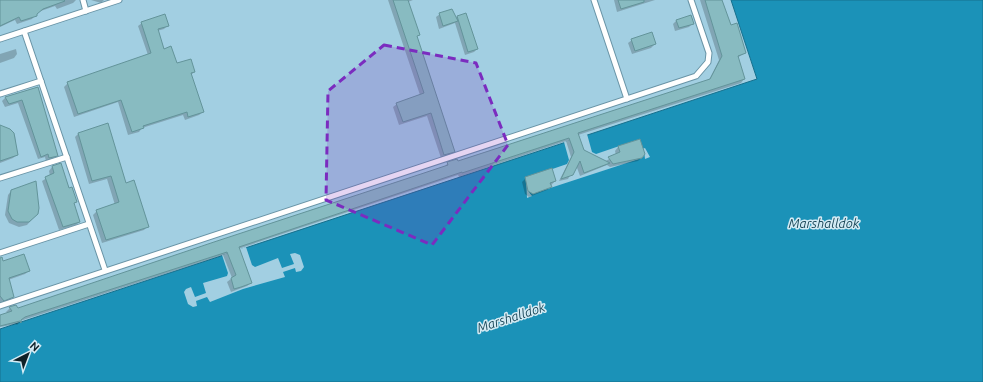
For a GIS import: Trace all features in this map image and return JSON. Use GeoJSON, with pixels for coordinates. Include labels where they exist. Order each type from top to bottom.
{"type":"FeatureCollection","features":[{"type":"Feature","properties":{"kind":"lane"},"geometry":{"type":"LineString","coordinates":[[83,0],[86,11]]}},
{"type":"Feature","properties":{"kind":"lane"},"geometry":{"type":"LineString","coordinates":[[0,40],[119,0]]}},
{"type":"Feature","properties":{"kind":"lane"},"geometry":{"type":"LineString","coordinates":[[594,0],[628,99]]}},
{"type":"Feature","properties":{"kind":"lane"},"geometry":{"type":"LineString","coordinates":[[0,306],[105,270],[696,76],[705,66],[709,53],[691,0]]}},
{"type":"Feature","properties":{"kind":"lane"},"geometry":{"type":"LineString","coordinates":[[24,31],[105,270]]}},
{"type":"Feature","properties":{"kind":"lane"},"geometry":{"type":"LineString","coordinates":[[0,94],[41,81]]}},
{"type":"Feature","properties":{"kind":"lane"},"geometry":{"type":"LineString","coordinates":[[0,178],[67,157]]}},
{"type":"Feature","properties":{"kind":"lane"},"geometry":{"type":"LineString","coordinates":[[0,253],[89,224]]}},
{"type":"Feature","properties":{"kind":"highlighted area"},"geometry":{"type":"Polygon","coordinates":[[[384,45],[476,63],[508,145],[432,245],[326,200],[328,91],[384,45]]]}},
{"type":"Feature","properties":{"kind":"water","name":"Marshalldok"},"geometry":{"type":"Polygon","coordinates":[[[731,0],[983,0],[983,382],[0,382],[0,329],[757,79],[731,0]]]}},
{"type":"Feature","properties":{"kind":"pier"},"geometry":{"type":"Polygon","coordinates":[[[587,134],[592,152],[596,154],[640,140],[642,149],[645,148],[650,157],[645,159],[645,155],[642,158],[533,194],[528,191],[532,196],[527,198],[526,178],[567,164],[569,160],[564,142],[587,134]]]}},
{"type":"Feature","properties":{"kind":"pier"},"geometry":{"type":"Polygon","coordinates":[[[246,247],[252,265],[255,267],[278,258],[282,268],[294,264],[290,254],[295,253],[300,255],[304,267],[301,271],[296,272],[295,268],[283,272],[285,277],[243,289],[210,302],[207,297],[196,301],[197,306],[193,307],[188,304],[184,292],[186,289],[191,287],[195,297],[206,293],[203,283],[227,276],[228,273],[222,255],[246,247]]]}},
{"type":"Feature","properties":{"kind":"building"},"geometry":{"type":"Polygon","coordinates":[[[0,0],[65,1],[43,9],[37,14],[37,16],[21,21],[19,17],[0,26],[0,0]]]}},
{"type":"Feature","properties":{"kind":"building"},"geometry":{"type":"Polygon","coordinates":[[[393,0],[408,0],[420,35],[417,36],[455,152],[444,155],[431,113],[403,122],[396,103],[424,93],[393,0]]]}},
{"type":"Feature","properties":{"kind":"building"},"geometry":{"type":"Polygon","coordinates":[[[618,0],[644,0],[644,2],[621,9],[618,0]]]}},
{"type":"Feature","properties":{"kind":"building"},"geometry":{"type":"Polygon","coordinates":[[[705,0],[722,0],[731,25],[737,23],[746,53],[738,56],[745,79],[578,133],[584,150],[610,163],[584,173],[580,161],[573,175],[561,179],[574,152],[569,138],[462,172],[239,247],[252,283],[241,287],[234,289],[231,278],[236,275],[227,252],[25,317],[21,320],[21,323],[20,321],[0,326],[0,315],[12,311],[9,307],[16,305],[18,308],[448,165],[447,162],[457,159],[458,161],[710,79],[722,56],[705,0]]]}},
{"type":"Feature","properties":{"kind":"building"},"geometry":{"type":"Polygon","coordinates":[[[452,9],[458,21],[443,26],[439,13],[452,9]]]}},
{"type":"Feature","properties":{"kind":"building"},"geometry":{"type":"Polygon","coordinates":[[[466,13],[478,49],[468,52],[457,16],[466,13]]]}},
{"type":"Feature","properties":{"kind":"building"},"geometry":{"type":"Polygon","coordinates":[[[165,14],[169,26],[158,29],[164,49],[171,46],[177,63],[191,59],[195,72],[191,73],[204,112],[188,117],[187,112],[143,126],[144,128],[132,132],[121,100],[78,114],[67,82],[151,53],[141,22],[165,14]]]}},
{"type":"Feature","properties":{"kind":"building"},"geometry":{"type":"Polygon","coordinates":[[[691,15],[694,24],[679,28],[676,20],[691,15]]]}},
{"type":"Feature","properties":{"kind":"building"},"geometry":{"type":"Polygon","coordinates":[[[652,32],[656,44],[635,51],[631,39],[652,32]]]}},
{"type":"Feature","properties":{"kind":"building"},"geometry":{"type":"Polygon","coordinates":[[[38,87],[58,156],[49,158],[48,154],[41,157],[22,100],[9,104],[5,97],[38,87]]]}},
{"type":"Feature","properties":{"kind":"building"},"geometry":{"type":"Polygon","coordinates":[[[108,123],[126,183],[134,180],[149,227],[106,240],[96,210],[119,202],[111,176],[92,181],[78,133],[108,123]]]}},
{"type":"Feature","properties":{"kind":"building"},"geometry":{"type":"Polygon","coordinates":[[[0,125],[10,129],[14,133],[18,155],[0,161],[0,125]]]}},
{"type":"Feature","properties":{"kind":"building"},"geometry":{"type":"Polygon","coordinates":[[[640,139],[645,154],[642,158],[613,164],[608,157],[620,152],[618,146],[640,139]]]}},
{"type":"Feature","properties":{"kind":"building"},"geometry":{"type":"Polygon","coordinates":[[[61,163],[69,188],[72,187],[77,202],[74,203],[80,222],[63,227],[45,177],[54,173],[52,166],[61,163]]]}},
{"type":"Feature","properties":{"kind":"building"},"geometry":{"type":"Polygon","coordinates":[[[552,168],[556,181],[550,183],[552,187],[533,194],[528,191],[525,177],[552,168]]]}},
{"type":"Feature","properties":{"kind":"building"},"geometry":{"type":"Polygon","coordinates":[[[36,181],[39,208],[38,214],[29,222],[17,222],[12,219],[8,211],[11,190],[36,181]]]}},
{"type":"Feature","properties":{"kind":"building"},"geometry":{"type":"Polygon","coordinates":[[[24,254],[30,271],[9,278],[14,297],[4,301],[0,296],[0,258],[2,257],[3,261],[24,254]]]}}]}
